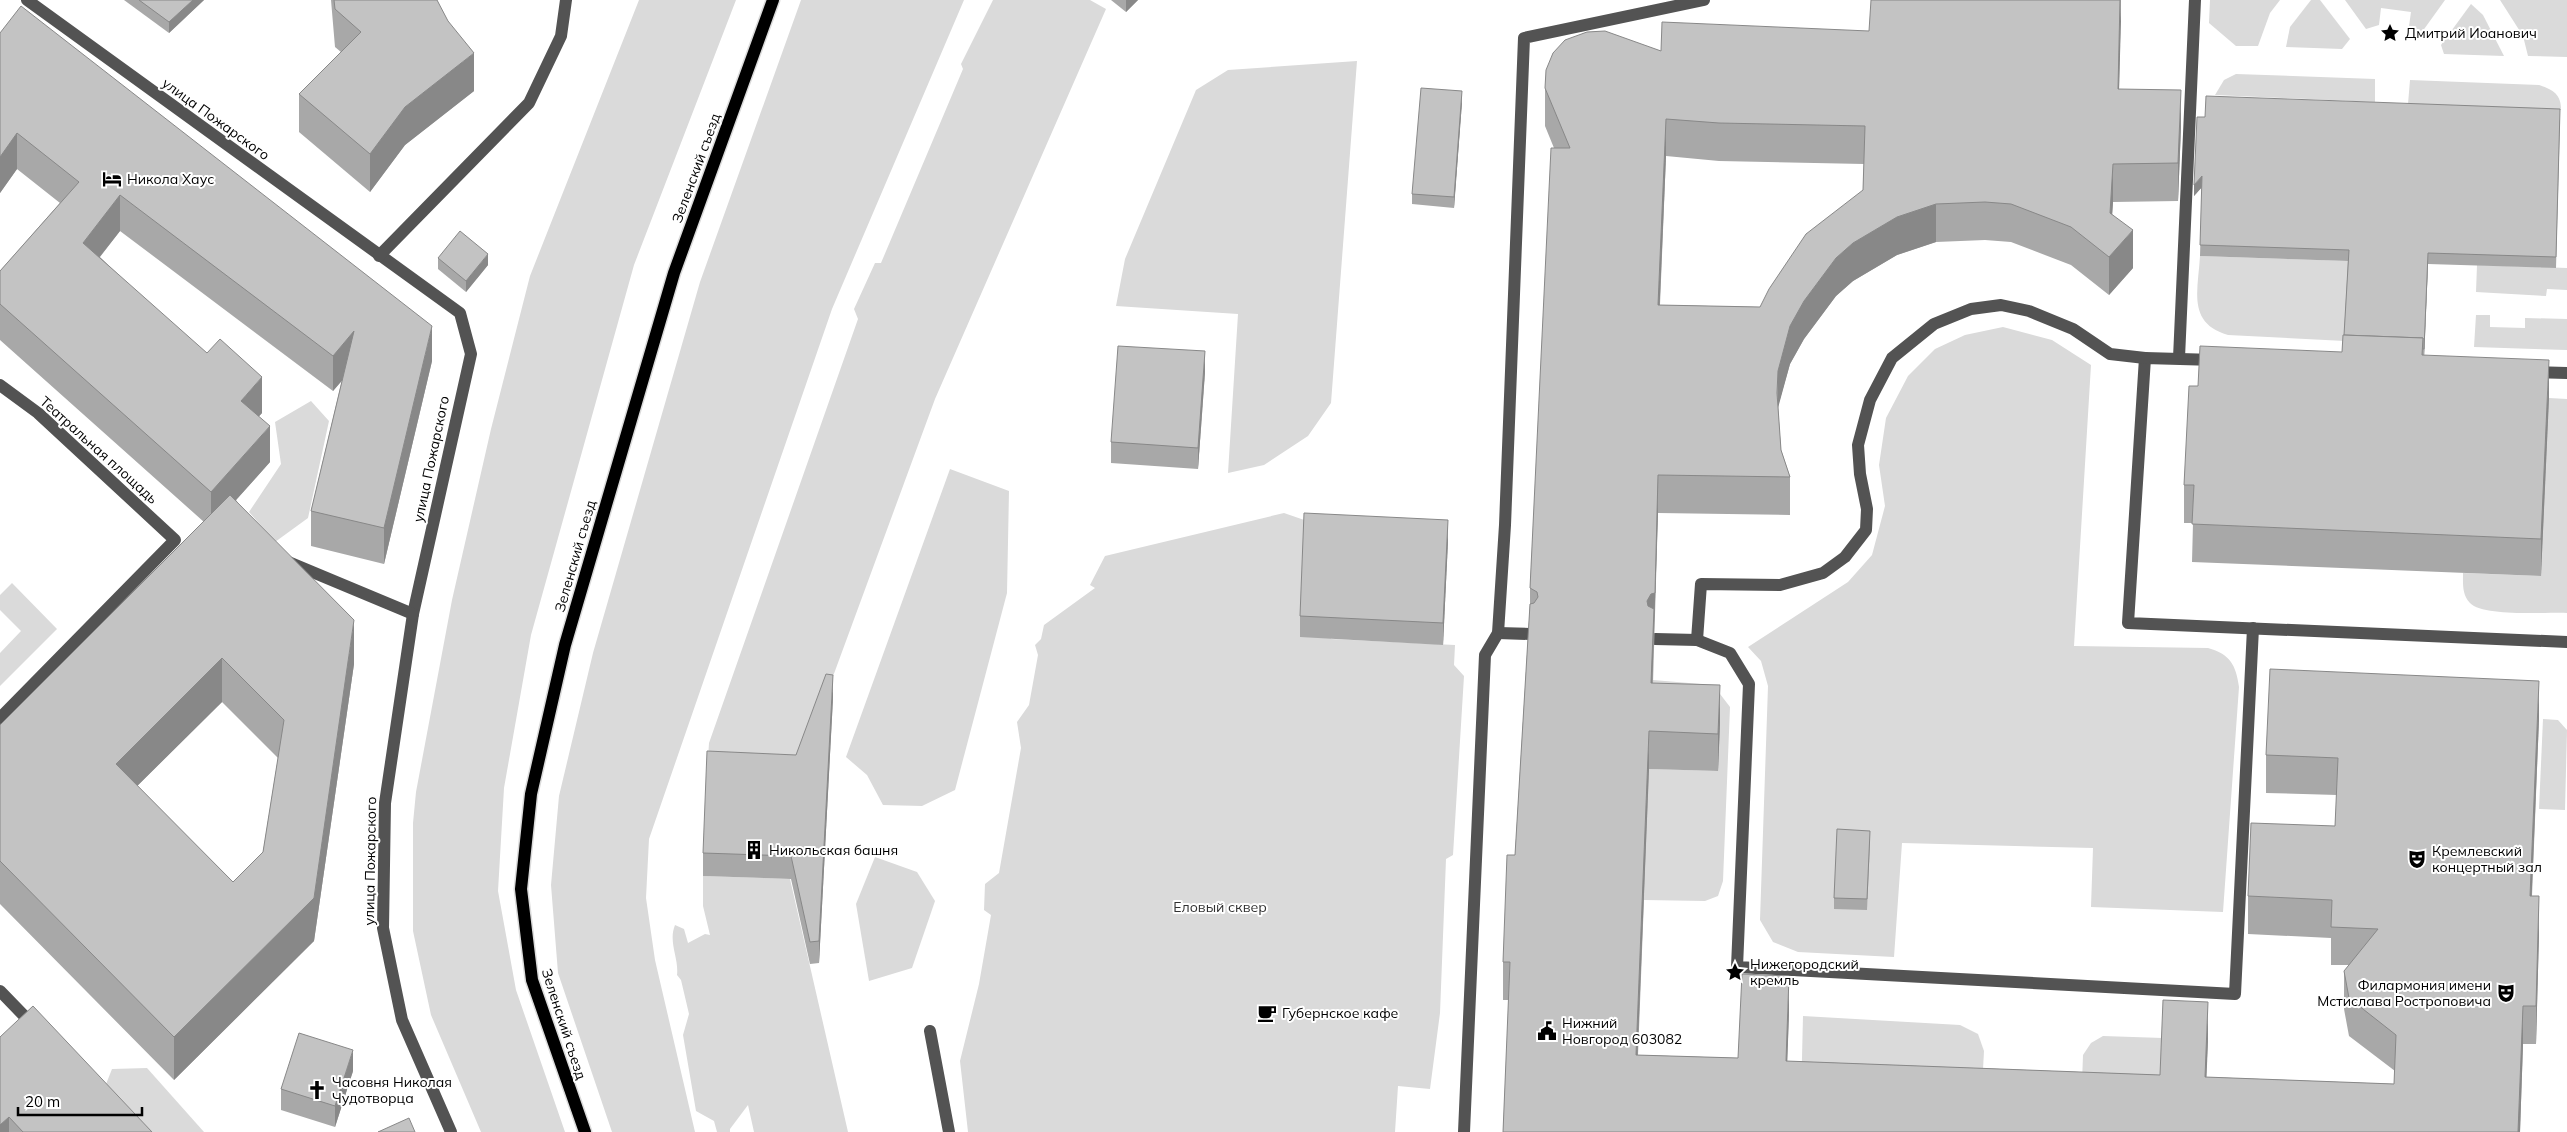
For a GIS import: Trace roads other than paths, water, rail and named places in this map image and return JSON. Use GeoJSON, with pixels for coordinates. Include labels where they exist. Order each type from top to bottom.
{"type":"FeatureCollection","features":[{"type":"Feature","properties":{"kind":"main road","name":"Зеленский съезд"},"geometry":{"type":"LineString","coordinates":[[585,1132],[532,980],[520,889],[531,794],[565,645],[674,273],[773,0]]}},
{"type":"Feature","properties":{"kind":"street","name":"улица Пожарского"},"geometry":{"type":"LineString","coordinates":[[26,0],[460,313],[471,354],[413,614],[385,803],[382,928],[402,1020],[451,1132]]}},
{"type":"Feature","properties":{"kind":"street"},"geometry":{"type":"LineString","coordinates":[[379,256],[529,103],[561,36],[566,0]]}},
{"type":"Feature","properties":{"kind":"street"},"geometry":{"type":"LineString","coordinates":[[1464,1132],[1485,655],[1498,633],[1506,525],[1524,38],[1704,0]]}},
{"type":"Feature","properties":{"kind":"street"},"geometry":{"type":"LineString","coordinates":[[2179,358],[2194,0]]}},
{"type":"Feature","properties":{"kind":"street"},"geometry":{"type":"LineString","coordinates":[[1696,640],[1702,584],[1780,585],[1823,574],[1845,557],[1866,530],[1867,509],[1860,474],[1858,445],[1870,400],[1892,358],[1934,324],[1971,309],[2001,305],[2029,311],[2073,329],[2110,354],[2145,358],[2227,360]]}},
{"type":"Feature","properties":{"kind":"street"},"geometry":{"type":"LineString","coordinates":[[2145,358],[2128,623],[2567,642]]}},
{"type":"Feature","properties":{"kind":"street"},"geometry":{"type":"LineString","coordinates":[[2518,371],[2567,373]]}},
{"type":"Feature","properties":{"kind":"street","name":"Театральная площадь"},"geometry":{"type":"LineString","coordinates":[[0,385],[38,413],[175,540],[0,718]]}},
{"type":"Feature","properties":{"kind":"street"},"geometry":{"type":"LineString","coordinates":[[277,557],[413,614]]}},
{"type":"Feature","properties":{"kind":"street"},"geometry":{"type":"LineString","coordinates":[[1654,638],[1696,640],[1730,653],[1749,684],[1736,967],[2235,994],[2253,628]]}},
{"type":"Feature","properties":{"kind":"street"},"geometry":{"type":"LineString","coordinates":[[1498,633],[1530,634]]}},
{"type":"Feature","properties":{"kind":"street"},"geometry":{"type":"LineString","coordinates":[[0,991],[41,1034]]}},
{"type":"Feature","properties":{"kind":"street"},"geometry":{"type":"LineString","coordinates":[[930,1032],[949,1132]]}},
{"type":"Feature","properties":{"kind":"place","name":"Дмитрий Иоанович"},"geometry":{"type":"Point","coordinates":[2390,33]}},
{"type":"Feature","properties":{"kind":"place","name":"Никола Хаус"},"geometry":{"type":"Point","coordinates":[112,179]}},
{"type":"Feature","properties":{"kind":"place","name":"Никольская башня"},"geometry":{"type":"Point","coordinates":[754,850]}},
{"type":"Feature","properties":{"kind":"place","name":"Кремлевский концертный зал"},"geometry":{"type":"Point","coordinates":[2417,859]}},
{"type":"Feature","properties":{"kind":"place","name":"Нижегородский кремль"},"geometry":{"type":"Point","coordinates":[1735,972]}},
{"type":"Feature","properties":{"kind":"place","name":"Филармония имени Мстислава Ростроповича"},"geometry":{"type":"Point","coordinates":[2506,993]}},
{"type":"Feature","properties":{"kind":"place","name":"Губернское кафе"},"geometry":{"type":"Point","coordinates":[1267,1013]}},
{"type":"Feature","properties":{"kind":"place","name":"Нижний Новгород 603082"},"geometry":{"type":"Point","coordinates":[1547,1031]}},
{"type":"Feature","properties":{"kind":"place","name":"Часовня Николая Чудотворца"},"geometry":{"type":"Point","coordinates":[317,1090]}},
{"type":"Feature","properties":{"kind":"park label","name":"Еловый сквер"},"geometry":{"type":"Point","coordinates":[1220,907]}}]}
